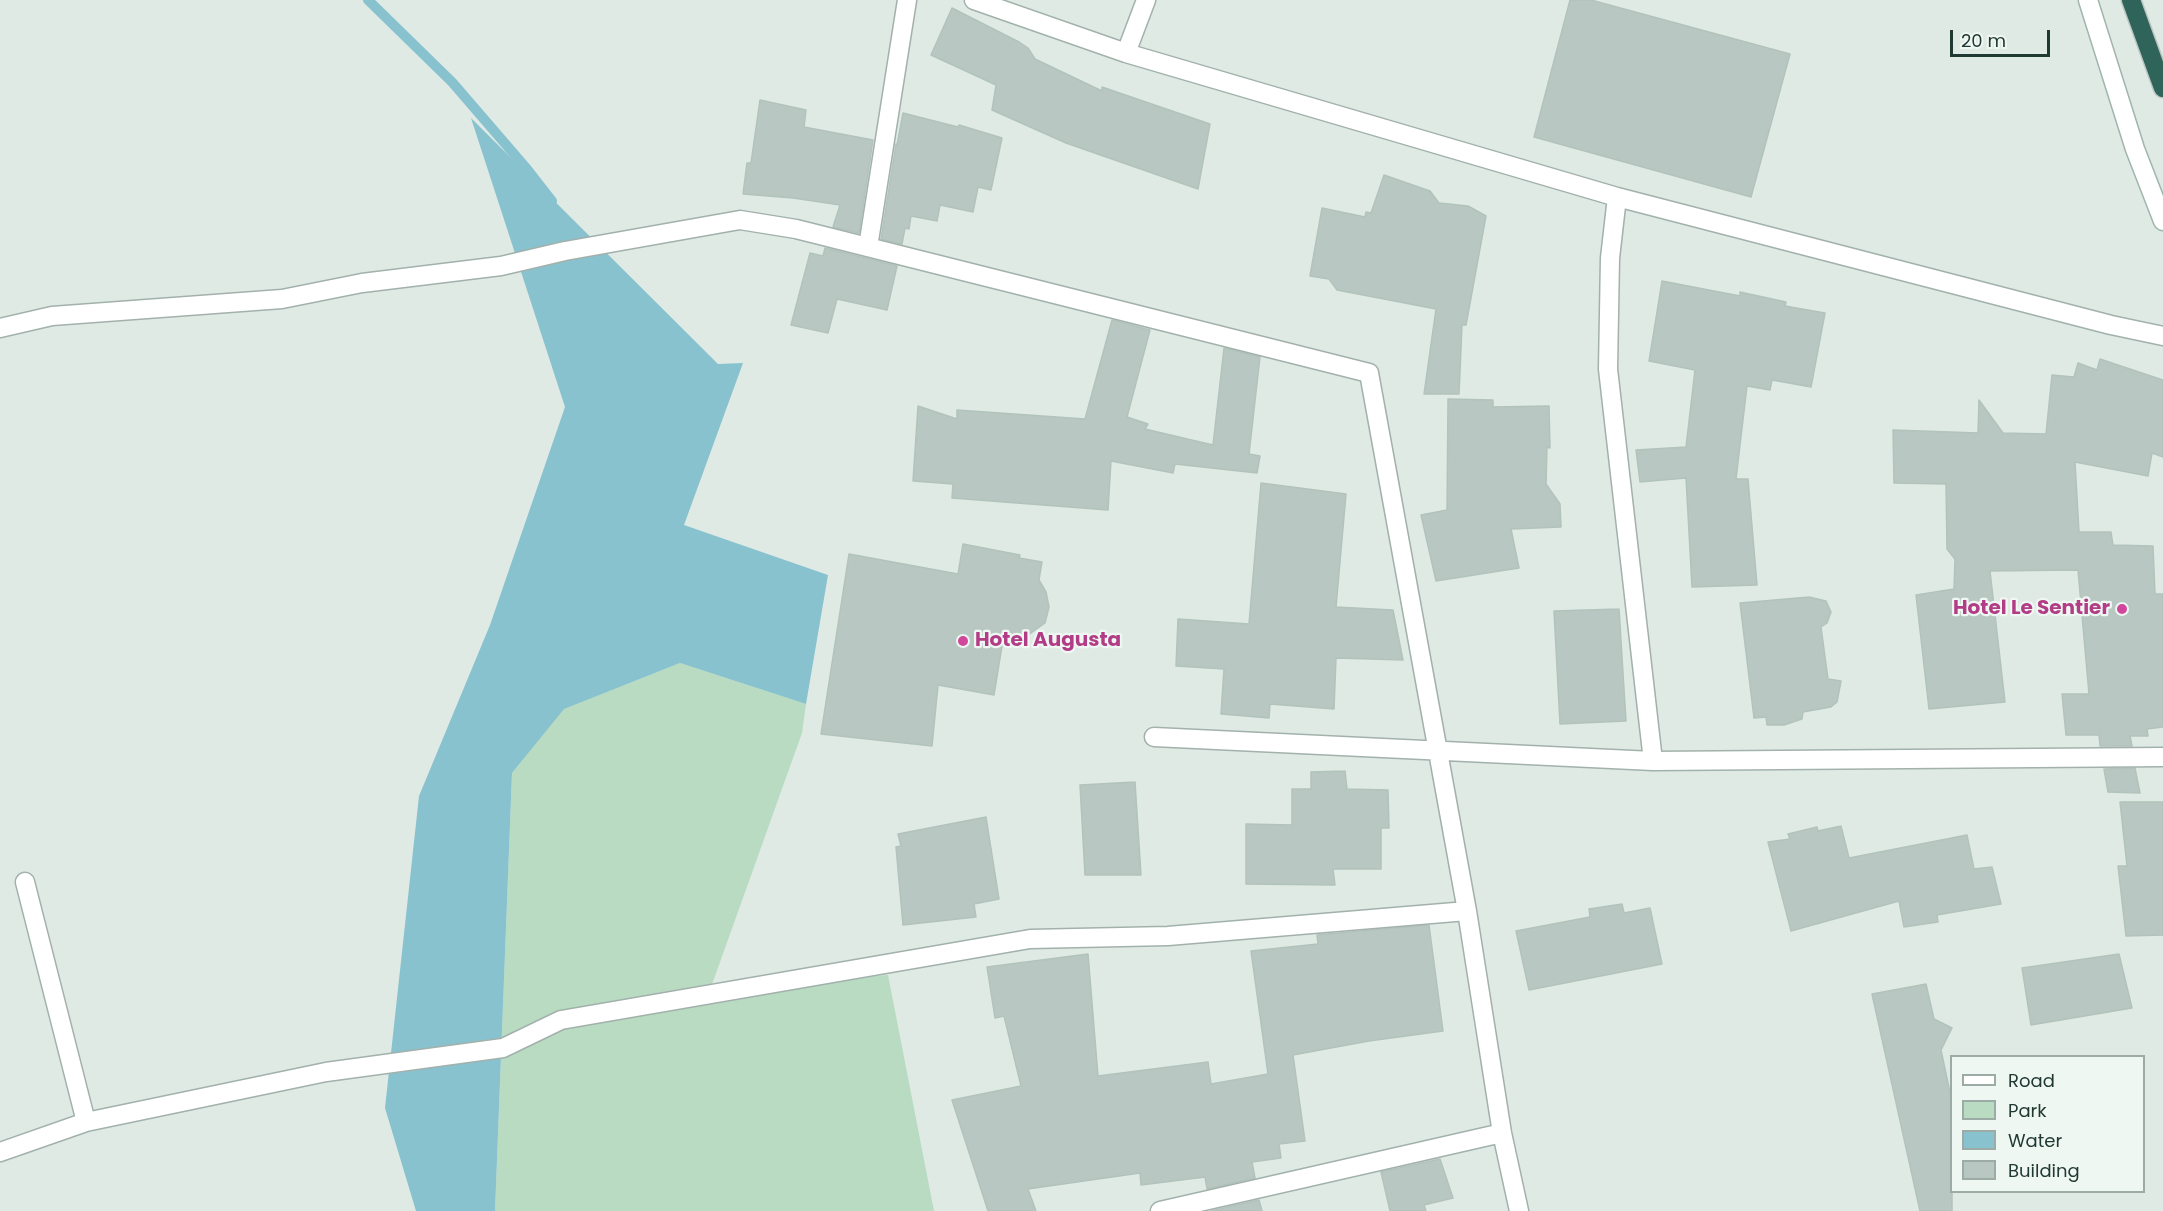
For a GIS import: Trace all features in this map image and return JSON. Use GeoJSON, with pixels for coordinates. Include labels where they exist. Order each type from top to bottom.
{"type":"FeatureCollection","features":[{"type":"Feature","properties":{"kind":"highway"},"geometry":{"type":"LineString","coordinates":[[2132,0],[2163,88]]}},
{"type":"Feature","properties":{"kind":"street"},"geometry":{"type":"LineString","coordinates":[[868,247],[907,0]]}},
{"type":"Feature","properties":{"kind":"street"},"geometry":{"type":"LineString","coordinates":[[974,0],[1126,53],[1617,197],[2077,316],[2163,336]]}},
{"type":"Feature","properties":{"kind":"street"},"geometry":{"type":"LineString","coordinates":[[1126,53],[1146,0]]}},
{"type":"Feature","properties":{"kind":"street"},"geometry":{"type":"LineString","coordinates":[[2088,0],[2135,149],[2163,221]]}},
{"type":"Feature","properties":{"kind":"street"},"geometry":{"type":"LineString","coordinates":[[1617,197],[1610,258],[1608,369],[1653,761]]}},
{"type":"Feature","properties":{"kind":"street"},"geometry":{"type":"LineString","coordinates":[[0,328],[52,316],[282,299],[362,283],[501,266],[565,250],[740,220],[796,229],[1370,373],[1467,911],[1502,1133],[1519,1211]]}},
{"type":"Feature","properties":{"kind":"street"},"geometry":{"type":"LineString","coordinates":[[1154,737],[1653,761],[2163,757]]}},
{"type":"Feature","properties":{"kind":"street"},"geometry":{"type":"LineString","coordinates":[[25,882],[86,1122]]}},
{"type":"Feature","properties":{"kind":"street"},"geometry":{"type":"LineString","coordinates":[[0,1152],[86,1122],[326,1072],[503,1048],[561,1020],[1030,939],[1168,936],[1467,911]]}},
{"type":"Feature","properties":{"kind":"street"},"geometry":{"type":"LineString","coordinates":[[1160,1211],[1502,1133]]}},
{"type":"Feature","properties":{"kind":"green space"},"geometry":{"type":"Polygon","coordinates":[[[680,663],[806,704],[802,733],[710,990],[888,975],[934,1211],[495,1211],[512,773],[563,709],[680,663]]]}},
{"type":"Feature","properties":{"kind":"water"},"geometry":{"type":"Polygon","coordinates":[[[471,118],[718,364],[743,363],[684,525],[828,575],[806,704],[680,663],[564,709],[512,773],[495,1211],[416,1211],[385,1108],[419,796],[490,625],[565,407],[471,118]]]}},
{"type":"Feature","properties":{"kind":"building"},"geometry":{"type":"Polygon","coordinates":[[[1570,0],[1591,0],[1790,54],[1751,197],[1534,137],[1570,0]]]}},
{"type":"Feature","properties":{"kind":"building"},"geometry":{"type":"Polygon","coordinates":[[[952,8],[1019,42],[1028,48],[1035,59],[1102,91],[1102,87],[1210,124],[1198,189],[1066,143],[992,110],[996,85],[931,55],[952,8]]]}},
{"type":"Feature","properties":{"kind":"building"},"geometry":{"type":"Polygon","coordinates":[[[760,100],[806,110],[804,127],[873,140],[859,233],[833,227],[840,205],[743,194],[747,163],[751,163],[760,100]]]}},
{"type":"Feature","properties":{"kind":"building"},"geometry":{"type":"Polygon","coordinates":[[[903,113],[958,127],[959,125],[1002,138],[991,190],[978,187],[973,212],[940,205],[937,221],[911,216],[909,229],[905,228],[902,244],[881,239],[903,113]]]}},
{"type":"Feature","properties":{"kind":"building"},"geometry":{"type":"Polygon","coordinates":[[[1384,175],[1430,191],[1439,203],[1468,206],[1486,216],[1466,325],[1462,325],[1459,394],[1424,394],[1436,309],[1337,290],[1329,279],[1310,276],[1322,208],[1365,217],[1366,212],[1371,213],[1384,175]]]}},
{"type":"Feature","properties":{"kind":"building"},"geometry":{"type":"Polygon","coordinates":[[[825,248],[897,266],[887,310],[837,299],[828,333],[791,325],[810,253],[823,256],[825,248]]]}},
{"type":"Feature","properties":{"kind":"building"},"geometry":{"type":"Polygon","coordinates":[[[1662,281],[1740,296],[1740,292],[1786,302],[1785,306],[1825,313],[1811,387],[1772,380],[1770,390],[1747,386],[1736,479],[1748,479],[1757,585],[1692,587],[1686,478],[1640,482],[1636,450],[1686,447],[1695,370],[1649,361],[1662,281]]]}},
{"type":"Feature","properties":{"kind":"building"},"geometry":{"type":"Polygon","coordinates":[[[1112,320],[1150,330],[1127,417],[1148,424],[1145,429],[1213,445],[1224,348],[1260,357],[1249,454],[1260,456],[1257,473],[1175,464],[1173,473],[1111,461],[1108,510],[952,498],[953,484],[913,481],[918,406],[957,419],[957,410],[1085,419],[1112,320]]]}},
{"type":"Feature","properties":{"kind":"building"},"geometry":{"type":"Polygon","coordinates":[[[2100,359],[2163,380],[2163,457],[2152,453],[2148,476],[2075,462],[2079,532],[2111,532],[2113,545],[2153,546],[2155,594],[2163,594],[2163,727],[2147,729],[2148,736],[2130,736],[2132,746],[2100,746],[2099,735],[2066,735],[2062,694],[2089,694],[2078,570],[1990,571],[2005,702],[1929,709],[1916,595],[1954,589],[1955,559],[1947,549],[1946,484],[1894,483],[1893,430],[1978,433],[1979,400],[2003,433],[2046,434],[2052,375],[2074,377],[2078,363],[2097,370],[2100,359]]]}},
{"type":"Feature","properties":{"kind":"building"},"geometry":{"type":"Polygon","coordinates":[[[1448,399],[1493,400],[1493,407],[1549,406],[1550,448],[1547,447],[1546,484],[1560,504],[1561,527],[1511,529],[1519,568],[1436,581],[1421,515],[1447,510],[1448,399]]]}},
{"type":"Feature","properties":{"kind":"building"},"geometry":{"type":"Polygon","coordinates":[[[1261,483],[1346,494],[1336,607],[1393,610],[1403,660],[1336,658],[1334,709],[1270,704],[1269,718],[1221,714],[1224,669],[1176,666],[1178,619],[1249,624],[1261,483]]]}},
{"type":"Feature","properties":{"kind":"building"},"geometry":{"type":"Polygon","coordinates":[[[963,544],[1020,555],[1019,558],[1042,562],[1039,580],[1046,592],[1049,607],[1045,623],[1024,638],[1003,640],[994,695],[938,685],[932,746],[821,734],[849,554],[958,574],[963,544]]]}},
{"type":"Feature","properties":{"kind":"building"},"geometry":{"type":"Polygon","coordinates":[[[1809,597],[1826,601],[1831,612],[1827,623],[1821,627],[1828,679],[1841,681],[1837,702],[1831,707],[1803,712],[1802,719],[1784,725],[1767,725],[1766,717],[1754,718],[1740,603],[1809,597]]]}},
{"type":"Feature","properties":{"kind":"building"},"geometry":{"type":"Polygon","coordinates":[[[1619,609],[1626,721],[1560,724],[1554,611],[1619,609]]]}},
{"type":"Feature","properties":{"kind":"building"},"geometry":{"type":"Polygon","coordinates":[[[2135,768],[2140,793],[2108,792],[2104,769],[2135,768]]]}},
{"type":"Feature","properties":{"kind":"building"},"geometry":{"type":"Polygon","coordinates":[[[1345,771],[1347,789],[1388,790],[1389,828],[1381,828],[1381,869],[1333,869],[1335,885],[1246,884],[1246,824],[1292,825],[1292,789],[1311,789],[1311,772],[1345,771]]]}},
{"type":"Feature","properties":{"kind":"building"},"geometry":{"type":"Polygon","coordinates":[[[1135,782],[1141,875],[1085,875],[1080,785],[1135,782]]]}},
{"type":"Feature","properties":{"kind":"building"},"geometry":{"type":"Polygon","coordinates":[[[2120,802],[2163,802],[2163,935],[2126,936],[2118,866],[2127,866],[2120,802]]]}},
{"type":"Feature","properties":{"kind":"building"},"geometry":{"type":"Polygon","coordinates":[[[986,817],[999,899],[974,904],[976,917],[903,925],[896,847],[901,846],[898,834],[986,817]]]}},
{"type":"Feature","properties":{"kind":"building"},"geometry":{"type":"Polygon","coordinates":[[[1841,826],[1849,858],[1967,835],[1974,869],[1992,867],[2001,904],[1937,915],[1938,922],[1904,927],[1899,901],[1791,931],[1768,842],[1790,839],[1788,834],[1817,827],[1818,831],[1841,826]]]}},
{"type":"Feature","properties":{"kind":"building"},"geometry":{"type":"Polygon","coordinates":[[[1622,904],[1624,913],[1650,908],[1662,964],[1529,990],[1516,931],[1590,917],[1589,909],[1622,904]]]}},
{"type":"Feature","properties":{"kind":"building"},"geometry":{"type":"Polygon","coordinates":[[[1429,925],[1443,1031],[1369,1041],[1293,1055],[1305,1141],[1279,1144],[1281,1158],[1252,1162],[1255,1178],[1207,1189],[1205,1177],[1141,1185],[1140,1173],[1028,1189],[1036,1211],[988,1211],[952,1100],[1021,1086],[1004,1016],[995,1018],[987,967],[1088,954],[1098,1076],[1208,1062],[1211,1084],[1268,1074],[1251,951],[1318,944],[1317,935],[1429,925]]]}},
{"type":"Feature","properties":{"kind":"building"},"geometry":{"type":"Polygon","coordinates":[[[2119,954],[2132,1008],[2031,1025],[2022,968],[2119,954]]]}},
{"type":"Feature","properties":{"kind":"building"},"geometry":{"type":"Polygon","coordinates":[[[1926,984],[1934,1019],[1952,1028],[1941,1050],[1950,1093],[1952,1211],[1920,1211],[1872,994],[1926,984]]]}},
{"type":"Feature","properties":{"kind":"building"},"geometry":{"type":"Polygon","coordinates":[[[1440,1159],[1453,1198],[1424,1205],[1426,1211],[1390,1211],[1381,1172],[1440,1159]]]}},
{"type":"Feature","properties":{"kind":"building"},"geometry":{"type":"Polygon","coordinates":[[[1259,1200],[1262,1211],[1211,1211],[1259,1200]]]}},
{"type":"Feature","properties":{"kind":"waterway"},"geometry":{"type":"LineString","coordinates":[[368,0],[452,82],[552,201]]}},
{"type":"Feature","properties":{"kind":"place","name":"Hotel Le Sentier"},"geometry":{"type":"Point","coordinates":[2122,609]}},
{"type":"Feature","properties":{"kind":"place","name":"Hotel Augusta"},"geometry":{"type":"Point","coordinates":[963,641]}}]}
